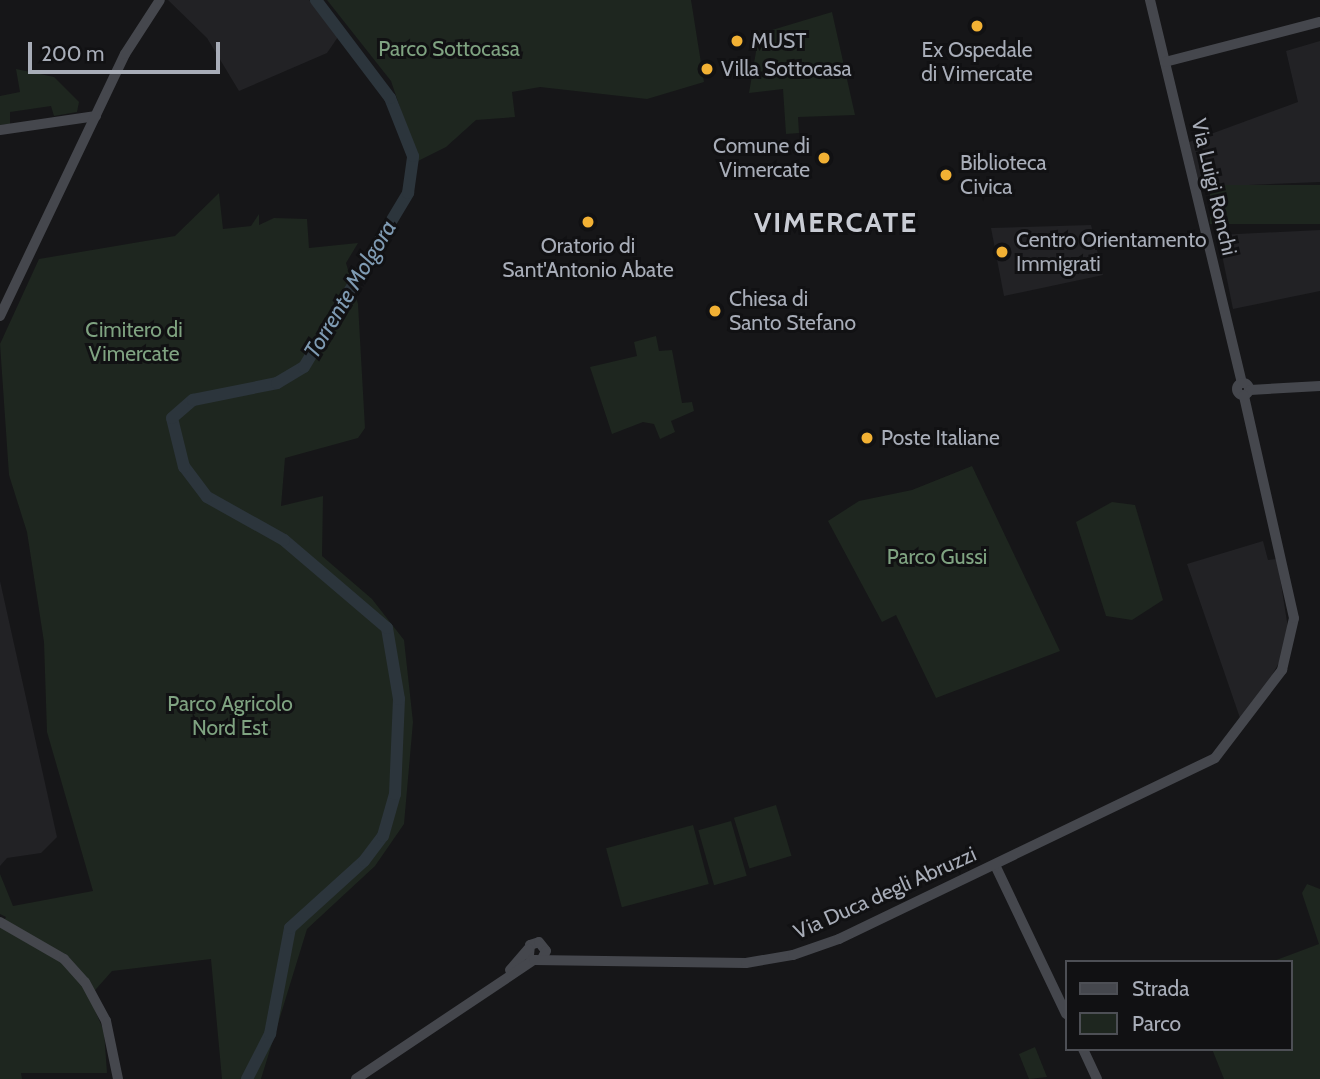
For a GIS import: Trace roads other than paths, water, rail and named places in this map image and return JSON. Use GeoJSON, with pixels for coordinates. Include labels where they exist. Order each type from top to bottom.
{"type":"FeatureCollection","features":[{"type":"Feature","properties":{"kind":"street"},"geometry":{"type":"LineString","coordinates":[[0,316],[96,116],[160,0]]}},
{"type":"Feature","properties":{"kind":"street","name":"Via Luigi Ronchi"},"geometry":{"type":"LineString","coordinates":[[995,865],[1216,758],[1282,670],[1292,602],[1245,390],[1150,0]]}},
{"type":"Feature","properties":{"kind":"street"},"geometry":{"type":"LineString","coordinates":[[1165,62],[1320,22]]}},
{"type":"Feature","properties":{"kind":"street"},"geometry":{"type":"LineString","coordinates":[[0,130],[96,116]]}},
{"type":"Feature","properties":{"kind":"street"},"geometry":{"type":"LineString","coordinates":[[1245,390],[1320,386]]}},
{"type":"Feature","properties":{"kind":"street"},"geometry":{"type":"LineString","coordinates":[[995,865],[1064,1010]]}},
{"type":"Feature","properties":{"kind":"street","name":"Via Duca degli Abruzzi"},"geometry":{"type":"LineString","coordinates":[[528,949],[537,942],[540,955],[746,963],[793,955],[995,865]]}},
{"type":"Feature","properties":{"kind":"street"},"geometry":{"type":"LineString","coordinates":[[0,922],[64,959],[103,1010],[118,1079]]}},
{"type":"Feature","properties":{"kind":"street"},"geometry":{"type":"LineString","coordinates":[[494,984],[528,949],[540,955]]}},
{"type":"Feature","properties":{"kind":"street"},"geometry":{"type":"LineString","coordinates":[[356,1079],[540,955]]}},
{"type":"Feature","properties":{"kind":"street"},"geometry":{"type":"LineString","coordinates":[[1084,1051],[1097,1079]]}},
{"type":"Feature","properties":{"kind":"waterway","name":"Torrente Molgora"},"geometry":{"type":"LineString","coordinates":[[247,1079],[270,1034],[290,928],[364,861],[383,836],[395,794],[399,699],[387,628],[284,540],[207,497],[184,467],[172,418],[193,400],[277,383],[304,367],[408,193],[413,156],[390,98],[316,0]]}},
{"type":"Feature","properties":{"kind":"place","name":"Ex Ospedale di Vimercate"},"geometry":{"type":"Point","coordinates":[977,26]}},
{"type":"Feature","properties":{"kind":"place","name":"MUST"},"geometry":{"type":"Point","coordinates":[737,41]}},
{"type":"Feature","properties":{"kind":"place","name":"Villa Sottocasa"},"geometry":{"type":"Point","coordinates":[707,69]}},
{"type":"Feature","properties":{"kind":"place","name":"Comune di Vimercate"},"geometry":{"type":"Point","coordinates":[824,158]}},
{"type":"Feature","properties":{"kind":"place","name":"Biblioteca Civica"},"geometry":{"type":"Point","coordinates":[946,175]}},
{"type":"Feature","properties":{"kind":"place","name":"Oratorio di Sant'Antonio Abate"},"geometry":{"type":"Point","coordinates":[588,222]}},
{"type":"Feature","properties":{"kind":"place","name":"Centro Orientamento Immigrati"},"geometry":{"type":"Point","coordinates":[1002,252]}},
{"type":"Feature","properties":{"kind":"place","name":"Chiesa di Santo Stefano"},"geometry":{"type":"Point","coordinates":[715,311]}},
{"type":"Feature","properties":{"kind":"place","name":"Poste Italiane"},"geometry":{"type":"Point","coordinates":[867,438]}},
{"type":"Feature","properties":{"kind":"district","name":"VIMERCATE"},"geometry":{"type":"Point","coordinates":[836,222]}},
{"type":"Feature","properties":{"kind":"park label","name":"Parco Sottocasa"},"geometry":{"type":"Point","coordinates":[449,49]}},
{"type":"Feature","properties":{"kind":"park label","name":"Cimitero di Vimercate"},"geometry":{"type":"Point","coordinates":[134,342]}},
{"type":"Feature","properties":{"kind":"park label","name":"Parco Gussi"},"geometry":{"type":"Point","coordinates":[937,557]}},
{"type":"Feature","properties":{"kind":"park label","name":"Parco Agricolo Nord Est"},"geometry":{"type":"Point","coordinates":[230,716]}}]}
